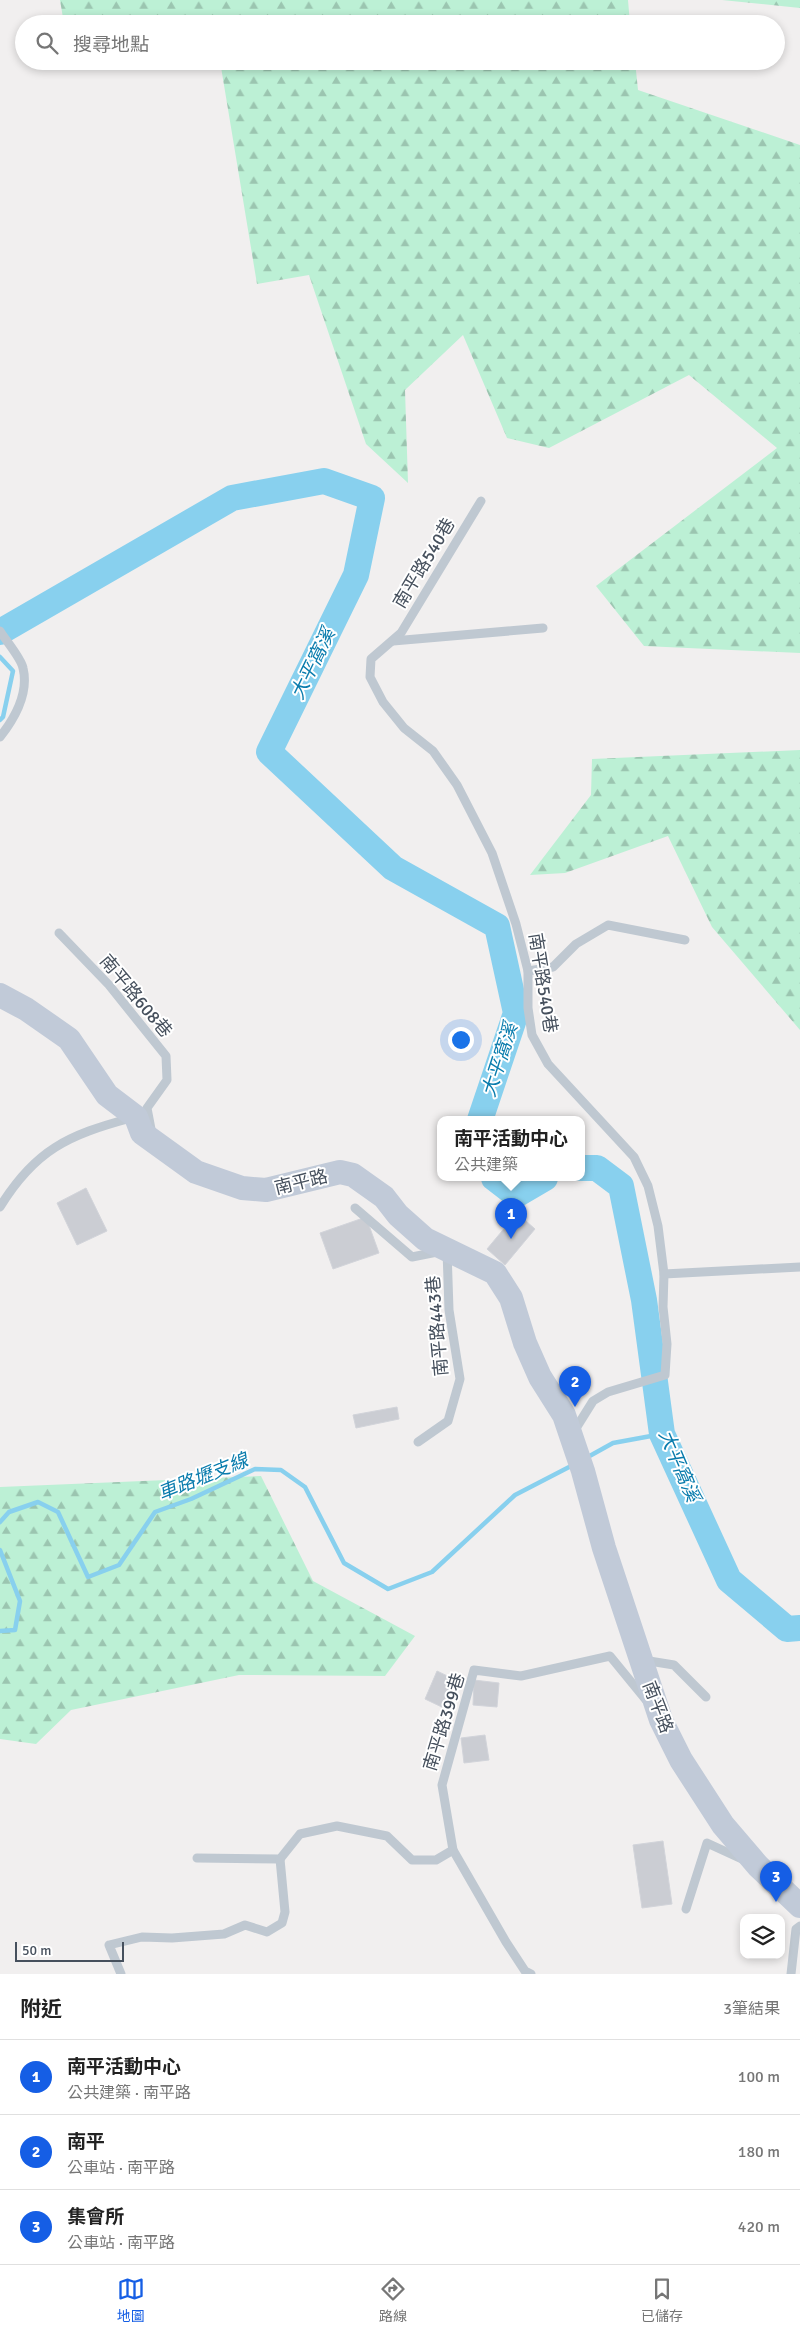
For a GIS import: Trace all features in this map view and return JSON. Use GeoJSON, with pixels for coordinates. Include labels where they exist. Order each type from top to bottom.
{"type":"FeatureCollection","features":[{"type":"Feature","properties":{"kind":"street","name":"南平路"},"geometry":{"type":"LineString","coordinates":[[0,995],[26,1009],[69,1039],[107,1095],[136,1117],[142,1133],[196,1172],[242,1188],[266,1190],[340,1172],[352,1175],[384,1197],[398,1214],[426,1239],[495,1273],[511,1298],[525,1343],[540,1377],[564,1415],[583,1471],[604,1548],[661,1720],[681,1760],[723,1824],[758,1866],[800,1906]]}},
{"type":"Feature","properties":{"kind":"lane","name":"南平路540巷"},"geometry":{"type":"LineString","coordinates":[[481,501],[401,633],[371,659],[370,677],[383,702],[404,728],[433,751],[457,785],[492,853],[516,924],[528,971],[528,1008],[532,1035],[548,1064],[634,1157],[648,1186],[658,1226],[664,1274],[663,1307],[667,1344],[665,1375],[608,1392],[593,1401],[571,1436]]}},
{"type":"Feature","properties":{"kind":"lane"},"geometry":{"type":"LineString","coordinates":[[393,641],[543,628]]}},
{"type":"Feature","properties":{"kind":"lane"},"geometry":{"type":"LineString","coordinates":[[0,631],[23,667],[23,695],[9,726],[0,737]]}},
{"type":"Feature","properties":{"kind":"lane"},"geometry":{"type":"LineString","coordinates":[[528,971],[553,967],[576,944],[608,925],[685,940]]}},
{"type":"Feature","properties":{"kind":"lane","name":"南平路608巷"},"geometry":{"type":"LineString","coordinates":[[59,934],[109,985],[166,1056],[167,1080],[147,1108],[153,1141]]}},
{"type":"Feature","properties":{"kind":"lane"},"geometry":{"type":"LineString","coordinates":[[0,1208],[10,1191],[39,1158],[58,1144],[92,1129],[136,1117]]}},
{"type":"Feature","properties":{"kind":"lane"},"geometry":{"type":"LineString","coordinates":[[355,1208],[412,1257],[447,1250]]}},
{"type":"Feature","properties":{"kind":"lane","name":"南平路443巷"},"geometry":{"type":"LineString","coordinates":[[418,1442],[448,1421],[460,1379],[449,1310],[447,1250]]}},
{"type":"Feature","properties":{"kind":"lane"},"geometry":{"type":"LineString","coordinates":[[664,1274],[800,1267]]}},
{"type":"Feature","properties":{"kind":"lane","name":"南平路399巷"},"geometry":{"type":"LineString","coordinates":[[531,1974],[525,1971],[506,1942],[453,1850],[442,1785],[474,1670],[521,1676],[610,1656],[661,1720]]}},
{"type":"Feature","properties":{"kind":"lane"},"geometry":{"type":"LineString","coordinates":[[640,1660],[674,1665],[706,1697]]}},
{"type":"Feature","properties":{"kind":"lane"},"geometry":{"type":"LineString","coordinates":[[120,1974],[109,1945],[142,1937],[172,1938],[224,1934],[245,1925],[267,1932],[282,1923],[285,1912],[280,1859],[300,1834],[338,1826],[387,1836],[412,1860],[436,1860],[453,1850]]}},
{"type":"Feature","properties":{"kind":"lane"},"geometry":{"type":"LineString","coordinates":[[686,1909],[707,1844],[758,1866]]}},
{"type":"Feature","properties":{"kind":"lane"},"geometry":{"type":"LineString","coordinates":[[197,1858],[280,1859]]}},
{"type":"Feature","properties":{"kind":"lane"},"geometry":{"type":"LineString","coordinates":[[791,1974],[796,1929],[800,1926]]}},
{"type":"Feature","properties":{"kind":"green space"},"geometry":{"type":"Polygon","coordinates":[[[60,0],[628,0],[629,15],[62,15],[60,0]]]}},
{"type":"Feature","properties":{"kind":"green space"},"geometry":{"type":"Polygon","coordinates":[[[722,0],[800,0],[800,8],[722,0]]]}},
{"type":"Feature","properties":{"kind":"green space"},"geometry":{"type":"Polygon","coordinates":[[[221,70],[636,70],[638,90],[800,145],[800,653],[644,646],[596,586],[777,448],[689,375],[549,448],[507,438],[463,335],[405,390],[408,483],[366,444],[309,275],[257,284],[221,70]]]}},
{"type":"Feature","properties":{"kind":"green space"},"geometry":{"type":"Polygon","coordinates":[[[800,750],[800,1030],[712,927],[668,836],[565,873],[530,875],[591,795],[592,759],[800,750]]]}},
{"type":"Feature","properties":{"kind":"green space"},"geometry":{"type":"Polygon","coordinates":[[[261,1476],[313,1581],[415,1636],[385,1676],[239,1675],[71,1710],[36,1744],[0,1739],[0,1487],[261,1476]]]}},
{"type":"Feature","properties":{"kind":"building"},"geometry":{"type":"Polygon","coordinates":[[[86,1188],[107,1231],[77,1245],[57,1203],[86,1188]]]}},
{"type":"Feature","properties":{"kind":"building"},"geometry":{"type":"Polygon","coordinates":[[[517,1213],[535,1229],[505,1265],[487,1249],[517,1213]]]}},
{"type":"Feature","properties":{"kind":"building"},"geometry":{"type":"Polygon","coordinates":[[[366,1217],[379,1253],[333,1269],[320,1233],[366,1217]]]}},
{"type":"Feature","properties":{"kind":"building"},"geometry":{"type":"Polygon","coordinates":[[[397,1407],[399,1419],[356,1428],[353,1415],[397,1407]]]}},
{"type":"Feature","properties":{"kind":"building"},"geometry":{"type":"Polygon","coordinates":[[[437,1671],[460,1682],[448,1710],[425,1699],[437,1671]]]}},
{"type":"Feature","properties":{"kind":"building"},"geometry":{"type":"Polygon","coordinates":[[[474,1680],[499,1683],[497,1707],[473,1705],[474,1680]]]}},
{"type":"Feature","properties":{"kind":"building"},"geometry":{"type":"Polygon","coordinates":[[[485,1735],[489,1760],[464,1763],[461,1738],[485,1735]]]}},
{"type":"Feature","properties":{"kind":"building"},"geometry":{"type":"Polygon","coordinates":[[[663,1841],[672,1904],[642,1908],[633,1845],[663,1841]]]}},
{"type":"Feature","properties":{"kind":"waterway","name":"大平窩溪"},"geometry":{"type":"LineString","coordinates":[[0,632],[232,498],[324,481],[372,498],[356,575],[269,752],[393,868],[497,926],[516,1013],[481,1116]]}},
{"type":"Feature","properties":{"kind":"waterway"},"geometry":{"type":"LineString","coordinates":[[0,657],[13,671],[3,717],[0,720]]}},
{"type":"Feature","properties":{"kind":"waterway","name":"大平窩溪"},"geometry":{"type":"LineString","coordinates":[[585,1168],[597,1168],[621,1186],[644,1300],[662,1434],[729,1580],[787,1629],[800,1628]]}},
{"type":"Feature","properties":{"kind":"waterway","name":"大平窩溪"},"geometry":{"type":"LineString","coordinates":[[498,1181],[516,1195],[540,1181]]}},
{"type":"Feature","properties":{"kind":"waterway","name":"車路壢支線"},"geometry":{"type":"LineString","coordinates":[[586,1458],[613,1443],[662,1434]]}},
{"type":"Feature","properties":{"kind":"waterway","name":"車路壢支線"},"geometry":{"type":"LineString","coordinates":[[0,1522],[9,1512],[38,1502],[58,1512],[88,1577],[119,1565],[155,1512],[191,1499],[255,1469],[281,1470],[305,1487],[344,1563],[388,1589],[432,1572],[515,1495],[573,1465]]}},
{"type":"Feature","properties":{"kind":"waterway","name":"車路壢支線"},"geometry":{"type":"LineString","coordinates":[[0,1550],[20,1601],[15,1630],[0,1631]]}},
{"type":"Feature","properties":{"kind":"place","name":"南平活動中心"},"geometry":{"type":"Point","coordinates":[511,1239]}},
{"type":"Feature","properties":{"kind":"place","name":"南平"},"geometry":{"type":"Point","coordinates":[575,1407]}},
{"type":"Feature","properties":{"kind":"place","name":"集會所"},"geometry":{"type":"Point","coordinates":[776,1902]}}]}
